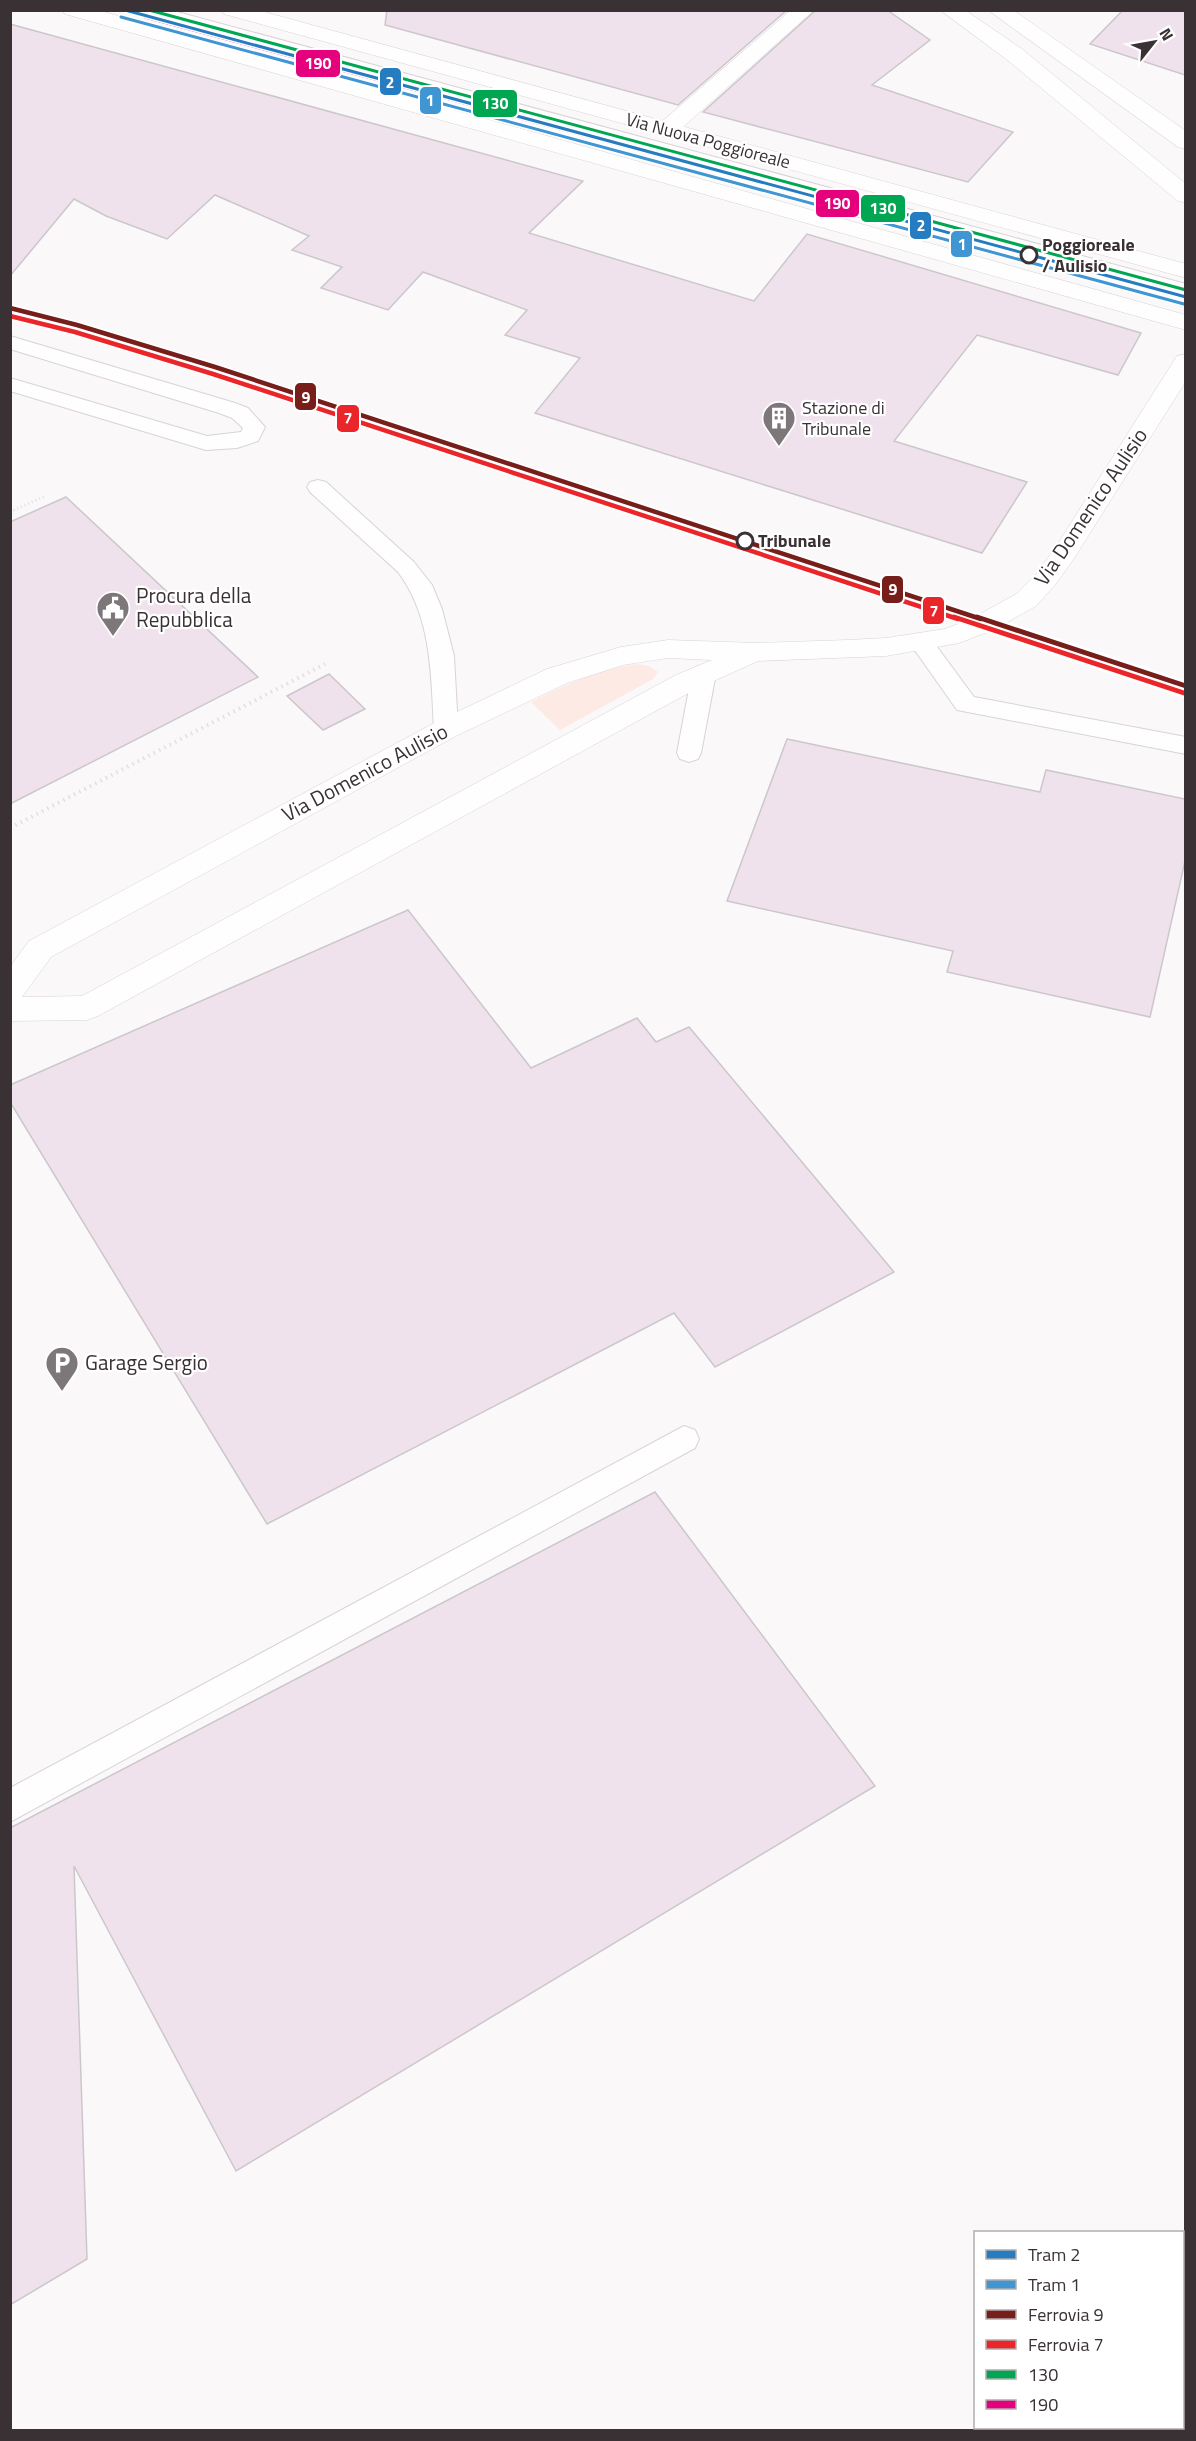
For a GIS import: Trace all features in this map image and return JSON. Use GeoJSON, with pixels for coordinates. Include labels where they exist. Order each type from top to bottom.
{"type":"FeatureCollection","features":[{"type":"Feature","properties":{"kind":"main road"},"geometry":{"type":"LineString","coordinates":[[72,10],[1185,323]]}},
{"type":"Feature","properties":{"kind":"main road","name":"Via Nuova Poggioreale"},"geometry":{"type":"LineString","coordinates":[[231,10],[1185,271]]}},
{"type":"Feature","properties":{"kind":"main road"},"geometry":{"type":"LineString","coordinates":[[666,130],[804,10]]}},
{"type":"Feature","properties":{"kind":"main road"},"geometry":{"type":"LineString","coordinates":[[950,10],[1014,54],[1185,195]]}},
{"type":"Feature","properties":{"kind":"main road"},"geometry":{"type":"LineString","coordinates":[[998,10],[1185,142]]}},
{"type":"Feature","properties":{"kind":"main road","name":"Via Domenico Aulisio"},"geometry":{"type":"LineString","coordinates":[[10,991],[40,949],[446,729],[557,676],[621,656],[668,648],[758,651],[848,649],[949,637],[983,624],[1026,600],[1046,579],[1185,362]]}},
{"type":"Feature","properties":{"kind":"main road","name":"Via Domenico Aulisio"},"geometry":{"type":"LineString","coordinates":[[10,1009],[87,1008],[704,673],[758,651]]}},
{"type":"Feature","properties":{"kind":"lane"},"geometry":{"type":"LineString","coordinates":[[147,10],[1185,290]]}},
{"type":"Feature","properties":{"kind":"lane"},"geometry":{"type":"LineString","coordinates":[[10,342],[227,408],[240,413],[254,427],[250,436],[237,441],[206,443],[10,384]]}},
{"type":"Feature","properties":{"kind":"lane"},"geometry":{"type":"LineString","coordinates":[[318,487],[406,567],[420,585],[430,609],[442,656],[446,729]]}},
{"type":"Feature","properties":{"kind":"lane"},"geometry":{"type":"LineString","coordinates":[[921,642],[966,704],[1185,746]]}},
{"type":"Feature","properties":{"kind":"lane"},"geometry":{"type":"LineString","coordinates":[[688,753],[704,673]]}},
{"type":"Feature","properties":{"kind":"lane"},"geometry":{"type":"LineString","coordinates":[[10,1806],[684,1439]]}},
{"type":"Feature","properties":{"kind":"path"},"geometry":{"type":"LineString","coordinates":[[10,512],[45,496]]}},
{"type":"Feature","properties":{"kind":"path"},"geometry":{"type":"LineString","coordinates":[[10,828],[326,664]]}},
{"type":"Feature","properties":{"kind":"shaded area"},"geometry":{"type":"Polygon","coordinates":[[[637,664],[649,666],[658,672],[653,679],[560,730],[531,702],[596,674],[637,664]]]}},
{"type":"Feature","properties":{"kind":"building"},"geometry":{"type":"Polygon","coordinates":[[[387,10],[787,10],[678,105],[385,25],[387,10]]]}},
{"type":"Feature","properties":{"kind":"building"},"geometry":{"type":"Polygon","coordinates":[[[816,10],[887,10],[930,40],[872,85],[1013,132],[968,182],[703,112],[816,10]]]}},
{"type":"Feature","properties":{"kind":"building"},"geometry":{"type":"Polygon","coordinates":[[[1123,10],[1185,10],[1185,75],[1090,44],[1123,10]]]}},
{"type":"Feature","properties":{"kind":"building"},"geometry":{"type":"Polygon","coordinates":[[[10,24],[583,181],[529,233],[754,301],[807,234],[1141,333],[1118,375],[977,335],[894,441],[1027,482],[982,553],[535,413],[580,358],[505,335],[527,310],[423,272],[388,310],[321,288],[342,267],[292,250],[309,236],[215,195],[167,239],[106,216],[74,199],[10,276],[10,24]]]}},
{"type":"Feature","properties":{"kind":"building","name":"Procura della Repubblica"},"geometry":{"type":"Polygon","coordinates":[[[66,497],[258,677],[10,804],[10,522],[66,497]]]}},
{"type":"Feature","properties":{"kind":"building"},"geometry":{"type":"Polygon","coordinates":[[[329,674],[365,709],[323,730],[287,696],[329,674]]]}},
{"type":"Feature","properties":{"kind":"building"},"geometry":{"type":"Polygon","coordinates":[[[787,739],[1040,792],[1046,770],[1185,799],[1185,861],[1150,1017],[947,972],[953,951],[727,901],[787,739]]]}},
{"type":"Feature","properties":{"kind":"building"},"geometry":{"type":"Polygon","coordinates":[[[408,910],[531,1068],[637,1018],[656,1042],[689,1027],[894,1272],[715,1367],[674,1313],[267,1524],[10,1102],[10,1085],[408,910]]]}},
{"type":"Feature","properties":{"kind":"building"},"geometry":{"type":"Polygon","coordinates":[[[655,1492],[875,1786],[236,2171],[74,1866],[87,2259],[10,2305],[10,1828],[655,1492]]]}},
{"type":"Feature","properties":{"kind":"tram line","name":"2"},"geometry":{"type":"LineString","coordinates":[[125,10],[1186,297]]}},
{"type":"Feature","properties":{"kind":"tram line","name":"1"},"geometry":{"type":"LineString","coordinates":[[121,17],[1184,304]]}},
{"type":"Feature","properties":{"kind":"rail line","name":"9"},"geometry":{"type":"LineString","coordinates":[[10,308],[77,325],[215,367],[1186,686]]}},
{"type":"Feature","properties":{"kind":"rail line","name":"7"},"geometry":{"type":"LineString","coordinates":[[10,316],[75,332],[213,374],[1184,693]]}},
{"type":"Feature","properties":{"kind":"transit line","name":"130"},"geometry":{"type":"LineString","coordinates":[[149,10],[1186,290]]}},
{"type":"Feature","properties":{"kind":"transit line","name":"190"},"geometry":{"type":"LineString","coordinates":[[145,17],[1184,297]]}},
{"type":"Feature","properties":{"kind":"place","name":"Poggioreale / Aulisio"},"geometry":{"type":"Point","coordinates":[1029,255]}},
{"type":"Feature","properties":{"kind":"place","name":"Stazione di Tribunale"},"geometry":{"type":"Point","coordinates":[779,447]}},
{"type":"Feature","properties":{"kind":"place","name":"Tribunale"},"geometry":{"type":"Point","coordinates":[745,541]}},
{"type":"Feature","properties":{"kind":"place","name":"Procura della Repubblica"},"geometry":{"type":"Point","coordinates":[113,637]}},
{"type":"Feature","properties":{"kind":"place","name":"Garage Sergio"},"geometry":{"type":"Point","coordinates":[62,1392]}}]}
